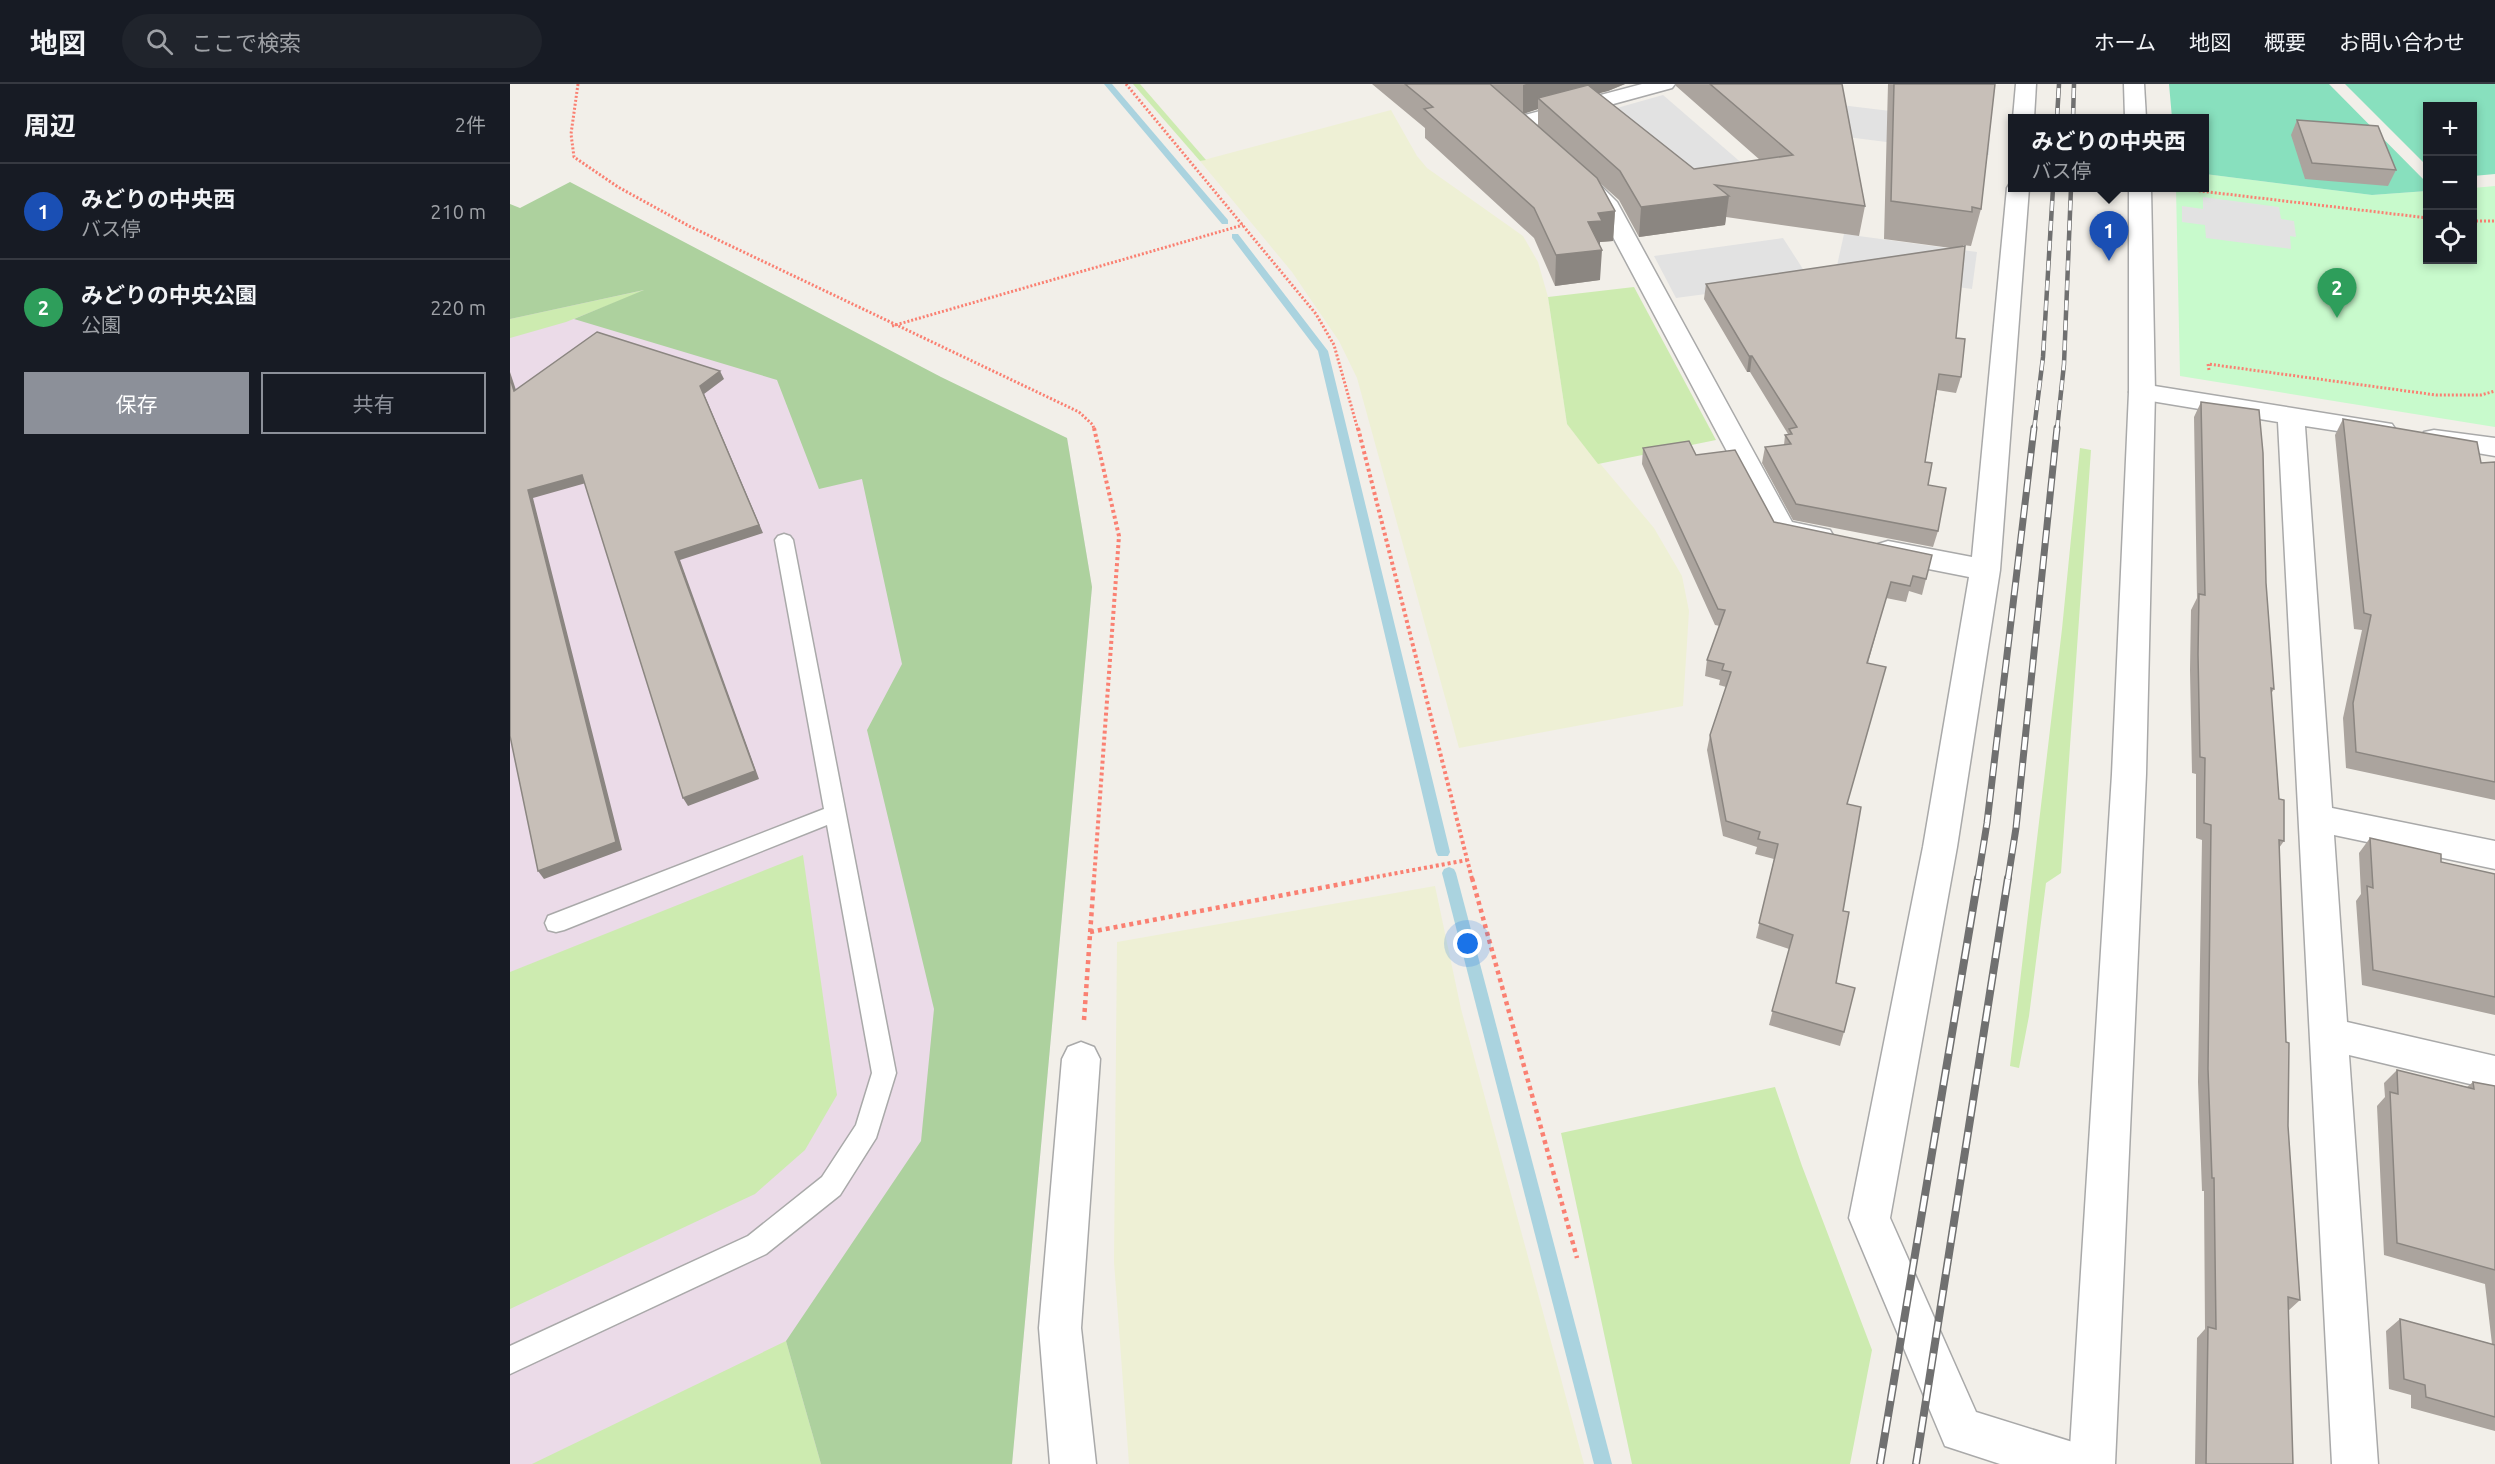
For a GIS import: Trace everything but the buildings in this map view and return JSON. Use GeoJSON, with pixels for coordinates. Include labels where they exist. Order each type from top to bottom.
{"type":"FeatureCollection","features":[{"type":"Feature","properties":{"kind":"street"},"geometry":{"type":"LineString","coordinates":[[1519,125],[1665,84]]}},
{"type":"Feature","properties":{"kind":"street"},"geometry":{"type":"LineString","coordinates":[[2024,114],[2026,84]]}},
{"type":"Feature","properties":{"kind":"street"},"geometry":{"type":"LineString","coordinates":[[2134,84],[2136,114]]}},
{"type":"Feature","properties":{"kind":"street"},"geometry":{"type":"LineString","coordinates":[[1571,171],[1606,202],[1782,529],[1984,570]]}},
{"type":"Feature","properties":{"kind":"street"},"geometry":{"type":"LineString","coordinates":[[2019,192],[1984,570],[1940,846],[1869,1218],[1961,1430],[2076,1464]]}},
{"type":"Feature","properties":{"kind":"street"},"geometry":{"type":"LineString","coordinates":[[2092,1464],[2128,774],[2142,392],[2140,192]]}},
{"type":"Feature","properties":{"kind":"street"},"geometry":{"type":"LineString","coordinates":[[2142,392],[2495,447]]}},
{"type":"Feature","properties":{"kind":"street"},"geometry":{"type":"LineString","coordinates":[[2292,416],[2355,1464]]}},
{"type":"Feature","properties":{"kind":"street"},"geometry":{"type":"LineString","coordinates":[[2317,818],[2495,855]]}},
{"type":"Feature","properties":{"kind":"street"},"geometry":{"type":"LineString","coordinates":[[2328,1034],[2495,1073]]}},
{"type":"Feature","properties":{"kind":"street"},"geometry":{"type":"LineString","coordinates":[[1073,1464],[1060,1328],[1081,1059]]}},
{"type":"Feature","properties":{"kind":"lane"},"geometry":{"type":"LineString","coordinates":[[510,1360],[757,1245],[831,1186],[867,1130],[884,1072],[784,540]]}},
{"type":"Feature","properties":{"kind":"lane"},"geometry":{"type":"LineString","coordinates":[[556,923],[835,813]]}},
{"type":"Feature","properties":{"kind":"path"},"geometry":{"type":"LineString","coordinates":[[578,84],[571,134],[574,157],[598,176],[727,244],[892,326],[1079,412],[1093,425],[1119,536],[1081,1059]]}},
{"type":"Feature","properties":{"kind":"path"},"geometry":{"type":"LineString","coordinates":[[1126,84],[1316,314],[1334,345],[1348,388],[1467,860],[1577,1257]]}},
{"type":"Feature","properties":{"kind":"path"},"geometry":{"type":"LineString","coordinates":[[2205,192],[2423,218]]}},
{"type":"Feature","properties":{"kind":"path"},"geometry":{"type":"LineString","coordinates":[[2477,221],[2495,221]]}},
{"type":"Feature","properties":{"kind":"path"},"geometry":{"type":"LineString","coordinates":[[892,326],[1243,225]]}},
{"type":"Feature","properties":{"kind":"path"},"geometry":{"type":"LineString","coordinates":[[2209,372],[2208,364],[2436,395],[2481,395],[2495,391]]}},
{"type":"Feature","properties":{"kind":"path"},"geometry":{"type":"LineString","coordinates":[[1090,932],[1467,860]]}},
{"type":"Feature","properties":{"kind":"shaded area"},"geometry":{"type":"Polygon","coordinates":[[[1663,95],[1760,179],[1695,195],[1599,113],[1663,95]]]}},
{"type":"Feature","properties":{"kind":"shaded area"},"geometry":{"type":"Polygon","coordinates":[[[1824,103],[1990,123],[1989,155],[1776,128],[1824,103]]]}},
{"type":"Feature","properties":{"kind":"shaded area"},"geometry":{"type":"Polygon","coordinates":[[[2203,197],[2279,207],[2281,219],[2294,221],[2296,237],[2290,236],[2291,249],[2206,238],[2205,225],[2182,222],[2182,206],[2203,209],[2203,197]]]}},
{"type":"Feature","properties":{"kind":"shaded area"},"geometry":{"type":"Polygon","coordinates":[[[510,227],[1067,438],[1092,587],[1012,1464],[510,1464],[510,227]]]}},
{"type":"Feature","properties":{"kind":"shaded area"},"geometry":{"type":"Polygon","coordinates":[[[1844,234],[1977,252],[1972,289],[1836,270],[1844,234]]]}},
{"type":"Feature","properties":{"kind":"shaded area"},"geometry":{"type":"Polygon","coordinates":[[[1783,238],[1810,280],[1676,298],[1654,256],[1783,238]]]}},
{"type":"Feature","properties":{"kind":"green space"},"geometry":{"type":"Polygon","coordinates":[[[1133,84],[1140,84],[1206,160],[1200,161],[1133,84]]]}},
{"type":"Feature","properties":{"kind":"green space"},"geometry":{"type":"Polygon","coordinates":[[[2169,84],[2329,84],[2423,179],[2423,191],[2372,195],[2209,175],[2209,114],[2172,114],[2169,84]]]}},
{"type":"Feature","properties":{"kind":"green space"},"geometry":{"type":"Polygon","coordinates":[[[2345,84],[2495,84],[2495,174],[2477,176],[2477,102],[2423,102],[2423,162],[2345,84]]]}},
{"type":"Feature","properties":{"kind":"green space"},"geometry":{"type":"Polygon","coordinates":[[[1391,110],[1417,156],[1427,168],[1523,236],[1538,262],[1548,297],[1567,424],[1654,528],[1682,576],[1689,611],[1683,706],[1459,748],[1357,378],[1339,341],[1292,272],[1200,161],[1391,110]]]}},
{"type":"Feature","properties":{"kind":"green space"},"geometry":{"type":"Polygon","coordinates":[[[2209,175],[2372,195],[2423,191],[2423,264],[2477,264],[2477,188],[2495,186],[2495,427],[2180,376],[2176,192],[2209,192],[2209,175]]]}},
{"type":"Feature","properties":{"kind":"green space"},"geometry":{"type":"Polygon","coordinates":[[[570,182],[941,377],[1067,438],[1092,587],[1012,1464],[821,1464],[786,1341],[921,1141],[934,1009],[867,730],[902,664],[862,479],[819,489],[777,380],[574,319],[644,290],[510,319],[510,204],[520,208],[570,182]]]}},
{"type":"Feature","properties":{"kind":"green space"},"geometry":{"type":"Polygon","coordinates":[[[1634,287],[1716,440],[1598,464],[1567,424],[1548,297],[1634,287]]]}},
{"type":"Feature","properties":{"kind":"green space"},"geometry":{"type":"Polygon","coordinates":[[[649,289],[566,322],[510,338],[510,319],[649,289]]]}},
{"type":"Feature","properties":{"kind":"green space"},"geometry":{"type":"Polygon","coordinates":[[[2080,448],[2091,450],[2061,873],[2046,883],[2029,1016],[2019,1068],[2010,1066],[2062,629],[2080,448]]]}},
{"type":"Feature","properties":{"kind":"green space"},"geometry":{"type":"Polygon","coordinates":[[[803,855],[837,1095],[805,1150],[755,1194],[510,1309],[510,972],[803,855]]]}},
{"type":"Feature","properties":{"kind":"green space"},"geometry":{"type":"Polygon","coordinates":[[[1435,886],[1461,1009],[1584,1464],[1129,1464],[1114,1262],[1117,942],[1435,886]]]}},
{"type":"Feature","properties":{"kind":"green space"},"geometry":{"type":"Polygon","coordinates":[[[1775,1087],[1802,1166],[1872,1350],[1850,1464],[1632,1464],[1561,1133],[1775,1087]]]}},
{"type":"Feature","properties":{"kind":"green space"},"geometry":{"type":"Polygon","coordinates":[[[786,1341],[821,1464],[532,1464],[786,1341]]]}},
{"type":"Feature","properties":{"kind":"waterway"},"geometry":{"type":"LineString","coordinates":[[1108,84],[1225,222]]}},
{"type":"Feature","properties":{"kind":"waterway"},"geometry":{"type":"LineString","coordinates":[[1235,236],[1323,351],[1443,852]]}},
{"type":"Feature","properties":{"kind":"waterway"},"geometry":{"type":"LineString","coordinates":[[1449,873],[1603,1464]]}},
{"type":"Feature","properties":{"kind":"railway"},"geometry":{"type":"LineString","coordinates":[[2057,114],[2059,84]]}},
{"type":"Feature","properties":{"kind":"railway"},"geometry":{"type":"LineString","coordinates":[[2073,114],[2074,84]]}},
{"type":"Feature","properties":{"kind":"railway"},"geometry":{"type":"LineString","coordinates":[[2034,430],[2043,357],[2053,192]]}},
{"type":"Feature","properties":{"kind":"railway"},"geometry":{"type":"LineString","coordinates":[[2057,430],[2064,364],[2071,192]]}},
{"type":"Feature","properties":{"kind":"railway"},"geometry":{"type":"LineString","coordinates":[[1978,879],[1987,823],[2034,428]]}},
{"type":"Feature","properties":{"kind":"railway"},"geometry":{"type":"LineString","coordinates":[[2008,879],[2016,828],[2057,428]]}},
{"type":"Feature","properties":{"kind":"railway"},"geometry":{"type":"LineString","coordinates":[[1880,1464],[1978,878]]}},
{"type":"Feature","properties":{"kind":"railway"},"geometry":{"type":"LineString","coordinates":[[1916,1464],[2008,878]]}},
{"type":"Feature","properties":{"kind":"place","name":"みどりの中央西"},"geometry":{"type":"Point","coordinates":[2109,261]}},
{"type":"Feature","properties":{"kind":"place","name":"みどりの中央公園"},"geometry":{"type":"Point","coordinates":[2337,318]}}]}
